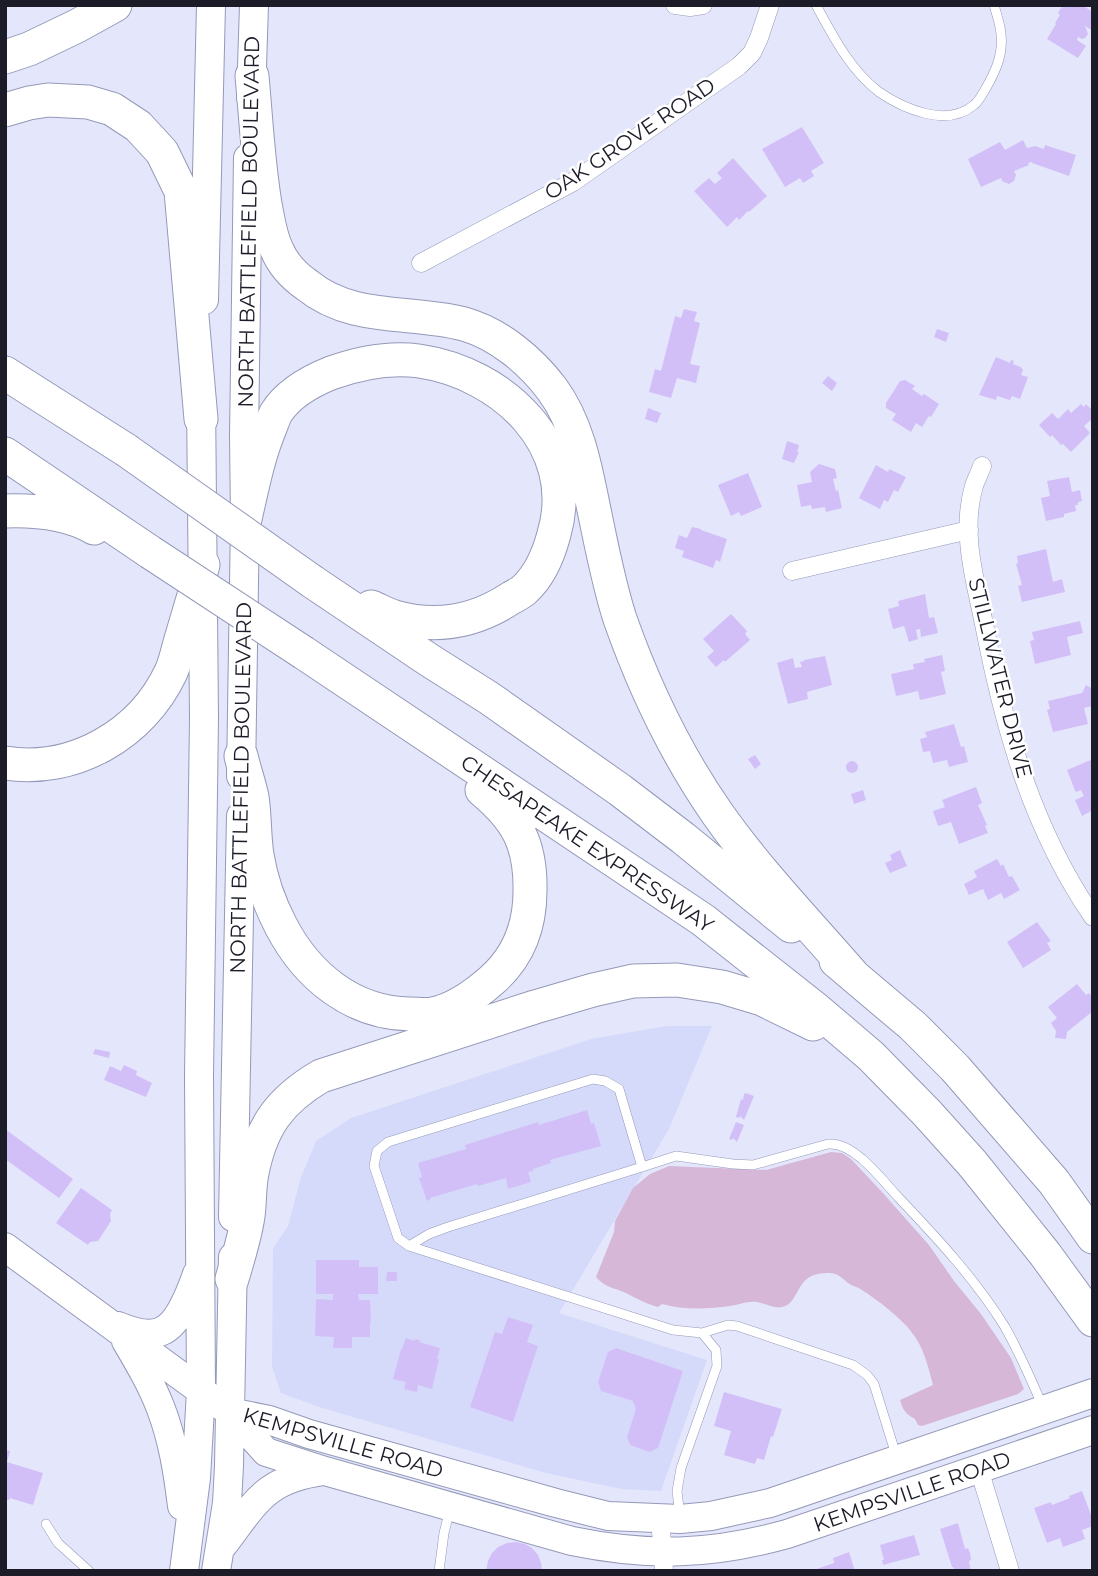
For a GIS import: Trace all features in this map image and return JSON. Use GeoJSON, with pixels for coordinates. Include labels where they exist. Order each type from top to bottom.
{"type":"FeatureCollection","features":[{"type":"Feature","properties":{"kind":"highway"},"geometry":{"type":"LineString","coordinates":[[5,57],[53,38],[115,5]]}},
{"type":"Feature","properties":{"kind":"highway"},"geometry":{"type":"LineString","coordinates":[[252,76],[261,179],[276,249],[284,263],[317,294],[343,306],[371,313],[436,318],[476,328],[517,353],[552,389],[575,430],[620,618],[664,722],[697,782],[743,848],[853,975]]}},
{"type":"Feature","properties":{"kind":"highway"},"geometry":{"type":"LineString","coordinates":[[5,110],[48,100],[88,102],[112,109],[138,126],[162,152],[181,191],[201,419]]}},
{"type":"Feature","properties":{"kind":"highway"},"geometry":{"type":"LineString","coordinates":[[245,519],[260,451],[276,413],[298,390],[317,378],[346,367],[397,360],[419,361],[448,368],[487,384],[509,400],[541,435],[553,459],[560,507],[550,549],[540,569],[525,589],[508,600],[471,617],[438,623],[413,621],[392,616],[313,582]]}},
{"type":"Feature","properties":{"kind":"highway"},"geometry":{"type":"LineString","coordinates":[[5,373],[126,450],[313,582],[489,698],[683,838],[913,1026],[955,1068],[1054,1182],[1093,1237]]}},
{"type":"Feature","properties":{"kind":"highway","name":"CHESAPEAKE EXPRESSWAY"},"geometry":{"type":"LineString","coordinates":[[5,454],[703,920],[817,1010],[871,1056],[928,1113],[1045,1254],[1093,1320]]}},
{"type":"Feature","properties":{"kind":"highway"},"geometry":{"type":"LineString","coordinates":[[5,511],[72,517],[125,546],[147,550]]}},
{"type":"Feature","properties":{"kind":"highway"},"geometry":{"type":"LineString","coordinates":[[5,763],[52,764],[81,756],[125,731],[154,702],[171,671],[203,565]]}},
{"type":"Feature","properties":{"kind":"highway"},"geometry":{"type":"LineString","coordinates":[[241,756],[252,797],[257,855],[263,884],[273,911],[295,949],[309,967],[344,997],[398,1014],[432,1014],[459,1004],[484,988],[505,968],[519,946],[526,927],[531,875],[525,846],[515,823],[496,802],[382,704]]}},
{"type":"Feature","properties":{"kind":"highway"},"geometry":{"type":"LineString","coordinates":[[232,1279],[248,1217],[252,1174],[261,1139],[276,1112],[289,1098],[304,1086],[333,1071],[535,1007],[634,981],[677,980],[722,987],[762,999],[812,1024],[888,1073]]}},
{"type":"Feature","properties":{"kind":"main road","name":"NORTH BATTLEFIELD BOULEVARD"},"geometry":{"type":"LineString","coordinates":[[186,1560],[201,1391],[199,1076],[204,719],[201,419],[211,5]]}},
{"type":"Feature","properties":{"kind":"main road","name":"NORTH BATTLEFIELD BOULEVARD"},"geometry":{"type":"LineString","coordinates":[[219,1559],[229,1474],[245,519],[247,177],[254,5]]}},
{"type":"Feature","properties":{"kind":"main road"},"geometry":{"type":"LineString","coordinates":[[5,1247],[230,1412]]}},
{"type":"Feature","properties":{"kind":"main road"},"geometry":{"type":"LineString","coordinates":[[114,1328],[145,1333],[161,1332],[179,1314],[201,1265]]}},
{"type":"Feature","properties":{"kind":"main road"},"geometry":{"type":"LineString","coordinates":[[114,1328],[150,1384],[166,1425],[175,1461],[186,1560]]}},
{"type":"Feature","properties":{"kind":"main road","name":"KEMPSVILLE ROAD"},"geometry":{"type":"LineString","coordinates":[[230,1412],[269,1420],[309,1434],[608,1516],[670,1518],[720,1515],[770,1503],[1093,1393]]}},
{"type":"Feature","properties":{"kind":"main road","name":"KEMPSVILLE ROAD"},"geometry":{"type":"LineString","coordinates":[[230,1412],[266,1452],[572,1541],[663,1562],[695,1552],[726,1549],[767,1540],[1093,1430]]}},
{"type":"Feature","properties":{"kind":"main road"},"geometry":{"type":"LineString","coordinates":[[219,1559],[252,1506],[272,1488],[291,1478],[325,1471]]}},
{"type":"Feature","properties":{"kind":"street"},"geometry":{"type":"LineString","coordinates":[[675,5],[703,5]]}},
{"type":"Feature","properties":{"kind":"street","name":"OAK GROVE ROAD"},"geometry":{"type":"LineString","coordinates":[[421,263],[573,182],[739,66],[752,52],[770,5]]}},
{"type":"Feature","properties":{"kind":"street","name":"STILLWATER DRIVE"},"geometry":{"type":"LineString","coordinates":[[982,466],[974,486],[968,530],[1008,731],[1024,782],[1046,837],[1093,917]]}},
{"type":"Feature","properties":{"kind":"street"},"geometry":{"type":"LineString","coordinates":[[792,571],[968,530]]}},
{"type":"Feature","properties":{"kind":"street"},"geometry":{"type":"LineString","coordinates":[[979,1469],[1010,1571]]}},
{"type":"Feature","properties":{"kind":"street"},"geometry":{"type":"LineString","coordinates":[[663,1562],[670,1518]]}},
{"type":"Feature","properties":{"kind":"lane"},"geometry":{"type":"LineString","coordinates":[[816,5],[834,39],[859,74],[880,92],[925,114],[944,117],[974,106],[991,80],[1001,48],[1001,30],[994,5]]}},
{"type":"Feature","properties":{"kind":"lane"},"geometry":{"type":"LineString","coordinates":[[642,1167],[619,1089],[605,1081],[593,1079],[388,1142],[377,1151],[374,1166],[398,1238],[409,1246],[673,1330],[702,1333],[728,1325],[737,1326],[853,1365],[874,1384],[898,1460]]}},
{"type":"Feature","properties":{"kind":"lane"},"geometry":{"type":"LineString","coordinates":[[409,1246],[447,1227],[676,1156],[752,1165],[836,1143],[861,1158],[936,1237],[976,1287],[1005,1328],[1026,1367],[1044,1410]]}},
{"type":"Feature","properties":{"kind":"lane"},"geometry":{"type":"LineString","coordinates":[[670,1518],[681,1468],[718,1366],[716,1350],[702,1333]]}},
{"type":"Feature","properties":{"kind":"lane"},"geometry":{"type":"LineString","coordinates":[[439,1571],[450,1507]]}},
{"type":"Feature","properties":{"kind":"lane"},"geometry":{"type":"LineString","coordinates":[[47,1524],[58,1543],[89,1571]]}},
{"type":"Feature","properties":{"kind":"shaded area"},"geometry":{"type":"Polygon","coordinates":[[[666,1026],[712,1026],[669,1129],[559,1313],[707,1360],[661,1491],[621,1489],[546,1473],[322,1408],[281,1393],[272,1367],[273,1248],[288,1226],[301,1177],[316,1141],[351,1118],[591,1039],[666,1026]]]}},
{"type":"Feature","properties":{"kind":"shaded area"},"geometry":{"type":"Polygon","coordinates":[[[831,1152],[842,1153],[851,1159],[929,1245],[1011,1358],[1024,1389],[1018,1394],[922,1426],[918,1425],[915,1419],[905,1412],[900,1400],[933,1385],[925,1356],[917,1340],[900,1319],[884,1306],[833,1273],[808,1278],[791,1302],[779,1307],[753,1302],[713,1308],[662,1304],[658,1307],[606,1285],[596,1277],[614,1232],[615,1221],[633,1188],[650,1174],[669,1166],[766,1170],[831,1152]]]}},
{"type":"Feature","properties":{"kind":"building"},"geometry":{"type":"Polygon","coordinates":[[[1066,5],[1082,5],[1093,12],[1093,31],[1085,26],[1088,34],[1082,39],[1078,37],[1077,40],[1086,46],[1078,58],[1047,39],[1060,15],[1058,13],[1062,6],[1064,8],[1066,5]]]}},
{"type":"Feature","properties":{"kind":"building"},"geometry":{"type":"Polygon","coordinates":[[[802,127],[824,163],[811,171],[814,176],[803,183],[800,178],[785,187],[762,149],[802,127]]]}},
{"type":"Feature","properties":{"kind":"building"},"geometry":{"type":"Polygon","coordinates":[[[1023,140],[1027,148],[1035,146],[1044,149],[1045,145],[1076,155],[1069,176],[1032,162],[1014,171],[1014,181],[1009,184],[1001,178],[981,187],[968,159],[1000,142],[1005,150],[1023,140]]]}},
{"type":"Feature","properties":{"kind":"building"},"geometry":{"type":"Polygon","coordinates":[[[733,158],[767,196],[727,227],[694,191],[709,178],[715,184],[722,178],[717,173],[733,158]]]}},
{"type":"Feature","properties":{"kind":"building"},"geometry":{"type":"Polygon","coordinates":[[[684,309],[697,312],[694,321],[700,323],[690,364],[700,366],[696,383],[677,378],[671,398],[649,392],[655,369],[661,371],[675,316],[681,318],[684,309]]]}},
{"type":"Feature","properties":{"kind":"building"},"geometry":{"type":"Polygon","coordinates":[[[937,329],[949,333],[946,342],[934,337],[937,329]]]}},
{"type":"Feature","properties":{"kind":"building"},"geometry":{"type":"Polygon","coordinates":[[[996,357],[1010,363],[1011,360],[1014,361],[1013,364],[1023,370],[1021,375],[1028,377],[1020,399],[1012,396],[1010,400],[997,396],[996,400],[979,395],[996,357]]]}},
{"type":"Feature","properties":{"kind":"building"},"geometry":{"type":"Polygon","coordinates":[[[828,376],[837,383],[832,391],[822,383],[828,376]]]}},
{"type":"Feature","properties":{"kind":"building"},"geometry":{"type":"Polygon","coordinates":[[[905,380],[915,386],[912,389],[939,404],[922,427],[916,423],[911,432],[892,420],[896,414],[886,408],[886,403],[900,381],[905,380]]]}},
{"type":"Feature","properties":{"kind":"building"},"geometry":{"type":"Polygon","coordinates":[[[1081,404],[1084,407],[1086,404],[1093,411],[1093,418],[1084,426],[1090,433],[1071,452],[1039,425],[1052,413],[1058,419],[1068,409],[1071,413],[1081,404]]]}},
{"type":"Feature","properties":{"kind":"building"},"geometry":{"type":"Polygon","coordinates":[[[648,408],[661,413],[657,423],[645,419],[648,408]]]}},
{"type":"Feature","properties":{"kind":"building"},"geometry":{"type":"Polygon","coordinates":[[[787,441],[799,445],[794,463],[782,459],[787,441]]]}},
{"type":"Feature","properties":{"kind":"building"},"geometry":{"type":"Polygon","coordinates":[[[819,464],[835,469],[837,478],[833,479],[842,508],[826,512],[825,507],[801,507],[797,485],[812,482],[810,472],[819,464]]]}},
{"type":"Feature","properties":{"kind":"building"},"geometry":{"type":"Polygon","coordinates":[[[876,465],[906,477],[898,492],[894,490],[888,502],[884,500],[880,509],[859,498],[876,465]]]}},
{"type":"Feature","properties":{"kind":"building"},"geometry":{"type":"Polygon","coordinates":[[[748,473],[762,507],[741,516],[739,512],[731,516],[718,485],[748,473]]]}},
{"type":"Feature","properties":{"kind":"building"},"geometry":{"type":"Polygon","coordinates":[[[1069,477],[1072,492],[1080,490],[1082,501],[1075,505],[1076,511],[1046,521],[1041,498],[1050,496],[1047,481],[1069,477]]]}},
{"type":"Feature","properties":{"kind":"building"},"geometry":{"type":"Polygon","coordinates":[[[692,527],[727,539],[720,562],[716,560],[713,568],[682,557],[684,551],[675,548],[679,535],[687,538],[692,527]]]}},
{"type":"Feature","properties":{"kind":"building"},"geometry":{"type":"Polygon","coordinates":[[[1046,549],[1053,582],[1062,579],[1065,592],[1022,602],[1018,586],[1022,585],[1016,564],[1017,556],[1046,549]]]}},
{"type":"Feature","properties":{"kind":"building"},"geometry":{"type":"Polygon","coordinates":[[[925,594],[929,618],[934,617],[938,633],[921,637],[920,629],[916,630],[918,639],[909,642],[904,626],[893,629],[888,609],[899,606],[898,601],[925,594]]]}},
{"type":"Feature","properties":{"kind":"building"},"geometry":{"type":"Polygon","coordinates":[[[731,614],[747,631],[745,634],[750,640],[716,667],[707,657],[714,651],[703,639],[731,614]]]}},
{"type":"Feature","properties":{"kind":"building"},"geometry":{"type":"Polygon","coordinates":[[[1080,621],[1083,633],[1067,637],[1071,655],[1035,664],[1030,641],[1034,640],[1032,632],[1080,621]]]}},
{"type":"Feature","properties":{"kind":"building"},"geometry":{"type":"Polygon","coordinates":[[[942,655],[945,671],[941,672],[946,694],[920,700],[918,691],[896,696],[891,674],[914,669],[913,664],[942,655]]]}},
{"type":"Feature","properties":{"kind":"building"},"geometry":{"type":"Polygon","coordinates":[[[825,656],[832,685],[807,692],[808,699],[788,704],[777,663],[793,658],[795,668],[802,667],[800,662],[804,660],[825,656]]]}},
{"type":"Feature","properties":{"kind":"building"},"geometry":{"type":"Polygon","coordinates":[[[1086,685],[1093,689],[1093,706],[1084,708],[1088,724],[1053,732],[1047,710],[1050,709],[1048,701],[1082,693],[1086,685]]]}},
{"type":"Feature","properties":{"kind":"building"},"geometry":{"type":"Polygon","coordinates":[[[954,724],[968,762],[949,767],[947,760],[933,763],[930,751],[923,752],[920,739],[927,737],[925,732],[954,724]]]}},
{"type":"Feature","properties":{"kind":"building"},"geometry":{"type":"Polygon","coordinates":[[[755,755],[761,764],[755,769],[748,759],[755,755]]]}},
{"type":"Feature","properties":{"kind":"building"},"geometry":{"type":"Polygon","coordinates":[[[1093,759],[1093,810],[1082,816],[1075,800],[1084,796],[1081,790],[1076,792],[1067,770],[1093,759]]]}},
{"type":"Feature","properties":{"kind":"building"},"geometry":{"type":"Polygon","coordinates":[[[852,761],[858,767],[852,773],[846,767],[852,761]]]}},
{"type":"Feature","properties":{"kind":"building"},"geometry":{"type":"Polygon","coordinates":[[[976,787],[982,803],[978,805],[988,833],[959,844],[951,822],[938,826],[933,811],[945,807],[942,800],[976,787]]]}},
{"type":"Feature","properties":{"kind":"building"},"geometry":{"type":"Polygon","coordinates":[[[863,790],[866,800],[854,804],[851,794],[863,790]]]}},
{"type":"Feature","properties":{"kind":"building"},"geometry":{"type":"Polygon","coordinates":[[[900,850],[907,866],[890,873],[885,863],[892,860],[890,855],[900,850]]]}},
{"type":"Feature","properties":{"kind":"building"},"geometry":{"type":"Polygon","coordinates":[[[997,859],[1020,890],[1004,899],[1001,893],[988,900],[983,889],[969,895],[964,884],[977,877],[974,871],[997,859]]]}},
{"type":"Feature","properties":{"kind":"building"},"geometry":{"type":"Polygon","coordinates":[[[1037,922],[1051,941],[1047,943],[1051,950],[1023,968],[1007,942],[1037,922]]]}},
{"type":"Feature","properties":{"kind":"building"},"geometry":{"type":"Polygon","coordinates":[[[1077,984],[1086,995],[1089,993],[1093,998],[1093,1011],[1067,1032],[1066,1039],[1055,1038],[1056,1031],[1051,1023],[1057,1018],[1048,1007],[1077,984]]]}},
{"type":"Feature","properties":{"kind":"building"},"geometry":{"type":"Polygon","coordinates":[[[95,1049],[110,1052],[109,1058],[93,1054],[95,1049]]]}},
{"type":"Feature","properties":{"kind":"building"},"geometry":{"type":"Polygon","coordinates":[[[124,1065],[152,1083],[146,1097],[104,1080],[110,1066],[121,1071],[124,1065]]]}},
{"type":"Feature","properties":{"kind":"building"},"geometry":{"type":"Polygon","coordinates":[[[746,1093],[754,1096],[744,1120],[740,1116],[736,1117],[741,1099],[743,1100],[746,1093]]]}},
{"type":"Feature","properties":{"kind":"building"},"geometry":{"type":"Polygon","coordinates":[[[587,1110],[601,1146],[550,1160],[551,1163],[528,1172],[531,1182],[508,1189],[506,1178],[478,1186],[477,1184],[427,1201],[419,1178],[422,1177],[418,1163],[466,1149],[465,1145],[538,1122],[539,1125],[587,1110]]]}},
{"type":"Feature","properties":{"kind":"building"},"geometry":{"type":"Polygon","coordinates":[[[736,1122],[744,1125],[737,1142],[733,1138],[729,1139],[736,1122]]]}},
{"type":"Feature","properties":{"kind":"building"},"geometry":{"type":"Polygon","coordinates":[[[5,1129],[73,1179],[59,1198],[5,1159],[5,1129]]]}},
{"type":"Feature","properties":{"kind":"building"},"geometry":{"type":"Polygon","coordinates":[[[81,1188],[112,1210],[111,1221],[98,1241],[88,1245],[56,1223],[81,1188]]]}},
{"type":"Feature","properties":{"kind":"building"},"geometry":{"type":"Polygon","coordinates":[[[316,1260],[359,1260],[359,1267],[378,1267],[378,1294],[358,1294],[359,1300],[370,1300],[370,1337],[352,1337],[352,1348],[333,1348],[334,1337],[315,1336],[316,1299],[333,1300],[333,1294],[316,1294],[316,1260]]]}},
{"type":"Feature","properties":{"kind":"building"},"geometry":{"type":"Polygon","coordinates":[[[387,1272],[397,1272],[397,1281],[386,1281],[387,1272]]]}},
{"type":"Feature","properties":{"kind":"building"},"geometry":{"type":"Polygon","coordinates":[[[508,1317],[533,1325],[527,1342],[538,1346],[513,1422],[470,1407],[495,1332],[502,1334],[508,1317]]]}},
{"type":"Feature","properties":{"kind":"building"},"geometry":{"type":"Polygon","coordinates":[[[406,1338],[440,1348],[432,1389],[418,1385],[417,1392],[404,1389],[406,1382],[393,1379],[406,1338]]]}},
{"type":"Feature","properties":{"kind":"building"},"geometry":{"type":"Polygon","coordinates":[[[616,1348],[683,1371],[658,1448],[650,1452],[630,1445],[627,1437],[636,1409],[633,1401],[601,1391],[598,1382],[608,1352],[616,1348]]]}},
{"type":"Feature","properties":{"kind":"building"},"geometry":{"type":"Polygon","coordinates":[[[724,1392],[782,1409],[764,1460],[757,1458],[755,1464],[724,1455],[731,1431],[714,1426],[724,1392]]]}},
{"type":"Feature","properties":{"kind":"building"},"geometry":{"type":"Polygon","coordinates":[[[5,1450],[10,1451],[7,1462],[43,1473],[33,1505],[5,1499],[5,1450]]]}},
{"type":"Feature","properties":{"kind":"building"},"geometry":{"type":"Polygon","coordinates":[[[1082,1491],[1093,1520],[1093,1526],[1082,1530],[1085,1539],[1063,1547],[1060,1538],[1047,1543],[1034,1508],[1051,1502],[1052,1505],[1082,1491]]]}},
{"type":"Feature","properties":{"kind":"building"},"geometry":{"type":"Polygon","coordinates":[[[958,1523],[965,1549],[968,1548],[970,1553],[971,1571],[955,1571],[952,1567],[940,1529],[958,1523]]]}},
{"type":"Feature","properties":{"kind":"building"},"geometry":{"type":"Polygon","coordinates":[[[914,1535],[920,1555],[883,1565],[880,1545],[914,1535]]]}},
{"type":"Feature","properties":{"kind":"building"},"geometry":{"type":"Polygon","coordinates":[[[516,1542],[532,1548],[538,1555],[542,1571],[486,1571],[492,1553],[498,1547],[516,1542]]]}},
{"type":"Feature","properties":{"kind":"building"},"geometry":{"type":"Polygon","coordinates":[[[849,1552],[855,1571],[811,1571],[834,1563],[833,1558],[849,1552]]]}}]}
